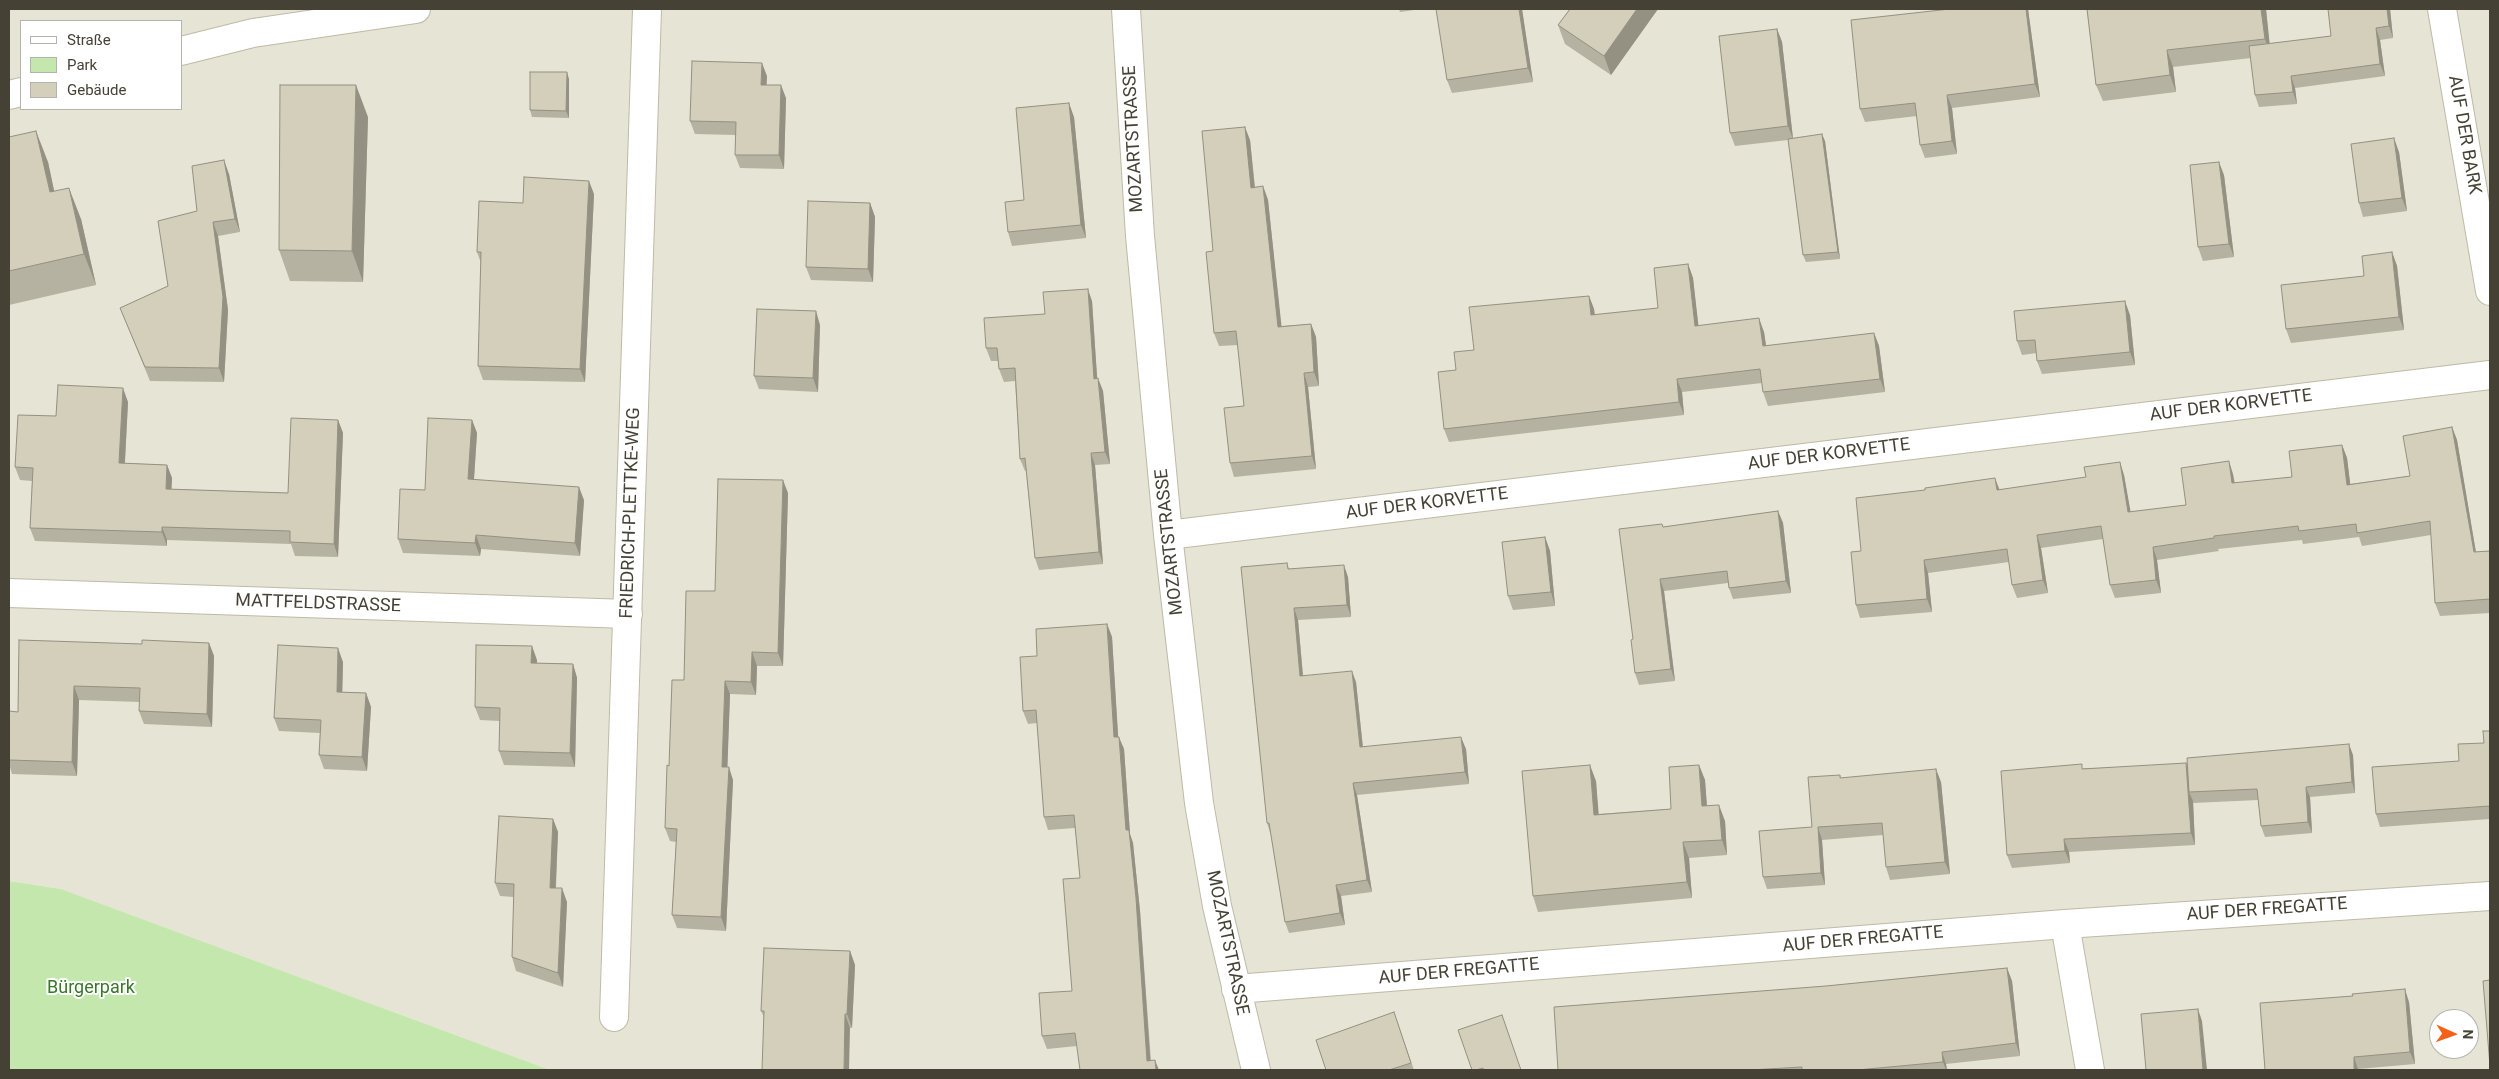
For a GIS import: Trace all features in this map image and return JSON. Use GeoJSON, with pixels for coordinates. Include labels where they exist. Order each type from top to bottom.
{"type":"FeatureCollection","features":[{"type":"Feature","properties":{"kind":"street"},"geometry":{"type":"LineString","coordinates":[[182,51],[253,33],[416,9]]}},
{"type":"Feature","properties":{"kind":"street","name":"FRIEDRICH-PLETTKE-WEG"},"geometry":{"type":"LineString","coordinates":[[614,1017],[647,9]]}},
{"type":"Feature","properties":{"kind":"street","name":"MOZARTSTRASSE"},"geometry":{"type":"LineString","coordinates":[[1126,9],[1140,236],[1168,535],[1199,803],[1217,906],[1256,1070]]}},
{"type":"Feature","properties":{"kind":"street","name":"AUF DER BARK"},"geometry":{"type":"LineString","coordinates":[[2442,9],[2490,291]]}},
{"type":"Feature","properties":{"kind":"street","name":"AUF DER KORVETTE"},"geometry":{"type":"LineString","coordinates":[[1168,535],[2490,375]]}},
{"type":"Feature","properties":{"kind":"street","name":"MATTFELDSTRASSE"},"geometry":{"type":"LineString","coordinates":[[9,593],[628,614]]}},
{"type":"Feature","properties":{"kind":"street","name":"AUF DER FREGATTE"},"geometry":{"type":"LineString","coordinates":[[1236,989],[2065,924],[2490,896]]}},
{"type":"Feature","properties":{"kind":"street"},"geometry":{"type":"LineString","coordinates":[[2065,924],[2090,1070]]}},
{"type":"Feature","properties":{"kind":"shaded area"},"geometry":{"type":"Polygon","coordinates":[[[9,9],[2490,9],[2490,1070],[550,1070],[61,889],[9,881],[9,9]]]}},
{"type":"Feature","properties":{"kind":"green space","name":"Bürgerpark"},"geometry":{"type":"Polygon","coordinates":[[[9,881],[61,889],[550,1070],[9,1070],[9,881]]]}},
{"type":"Feature","properties":{"kind":"building"},"geometry":{"type":"Polygon","coordinates":[[[1436,9],[1519,9],[1528,68],[1447,80],[1436,9]]]}},
{"type":"Feature","properties":{"kind":"building"},"geometry":{"type":"Polygon","coordinates":[[[1570,9],[1637,9],[1604,56],[1558,25],[1570,9]]]}},
{"type":"Feature","properties":{"kind":"building"},"geometry":{"type":"Polygon","coordinates":[[[1950,9],[2026,9],[2035,84],[1947,95],[1952,141],[1920,145],[1915,103],[1860,109],[1851,20],[1950,9]]]}},
{"type":"Feature","properties":{"kind":"building"},"geometry":{"type":"Polygon","coordinates":[[[2087,9],[2261,9],[2265,39],[2167,50],[2170,75],[2096,85],[2087,9]]]}},
{"type":"Feature","properties":{"kind":"building"},"geometry":{"type":"Polygon","coordinates":[[[2328,9],[2387,9],[2389,26],[2376,28],[2380,64],[2291,76],[2293,92],[2255,95],[2249,46],[2331,36],[2328,9]]]}},
{"type":"Feature","properties":{"kind":"building"},"geometry":{"type":"Polygon","coordinates":[[[1777,29],[1788,126],[1730,133],[1719,36],[1777,29]]]}},
{"type":"Feature","properties":{"kind":"building"},"geometry":{"type":"Polygon","coordinates":[[[692,61],[762,63],[761,85],[781,85],[779,155],[735,155],[736,122],[690,121],[692,61]]]}},
{"type":"Feature","properties":{"kind":"building"},"geometry":{"type":"Polygon","coordinates":[[[530,72],[567,72],[566,111],[530,110],[530,72]]]}},
{"type":"Feature","properties":{"kind":"building"},"geometry":{"type":"Polygon","coordinates":[[[280,85],[356,85],[352,251],[279,250],[280,85]]]}},
{"type":"Feature","properties":{"kind":"building"},"geometry":{"type":"Polygon","coordinates":[[[1069,103],[1081,225],[1008,232],[1005,202],[1024,200],[1016,108],[1069,103]]]}},
{"type":"Feature","properties":{"kind":"building"},"geometry":{"type":"Polygon","coordinates":[[[1245,127],[1251,188],[1263,186],[1278,327],[1311,324],[1314,372],[1304,373],[1312,456],[1230,463],[1224,408],[1244,406],[1236,331],[1214,333],[1206,252],[1213,251],[1202,131],[1245,127]]]}},
{"type":"Feature","properties":{"kind":"building"},"geometry":{"type":"Polygon","coordinates":[[[36,131],[50,192],[69,188],[84,254],[9,271],[9,137],[36,131]]]}},
{"type":"Feature","properties":{"kind":"building"},"geometry":{"type":"Polygon","coordinates":[[[1822,134],[1838,252],[1803,255],[1788,139],[1822,134]]]}},
{"type":"Feature","properties":{"kind":"building"},"geometry":{"type":"Polygon","coordinates":[[[2394,138],[2402,198],[2359,203],[2351,144],[2394,138]]]}},
{"type":"Feature","properties":{"kind":"building"},"geometry":{"type":"Polygon","coordinates":[[[224,160],[235,219],[213,222],[223,297],[219,368],[145,367],[120,308],[168,286],[158,221],[197,211],[192,166],[224,160]]]}},
{"type":"Feature","properties":{"kind":"building"},"geometry":{"type":"Polygon","coordinates":[[[2219,162],[2229,244],[2198,247],[2190,165],[2219,162]]]}},
{"type":"Feature","properties":{"kind":"building"},"geometry":{"type":"Polygon","coordinates":[[[524,177],[589,181],[580,369],[478,366],[481,252],[477,252],[479,201],[523,203],[524,177]]]}},
{"type":"Feature","properties":{"kind":"building"},"geometry":{"type":"Polygon","coordinates":[[[808,201],[870,203],[868,269],[806,267],[808,201]]]}},
{"type":"Feature","properties":{"kind":"building"},"geometry":{"type":"Polygon","coordinates":[[[2392,252],[2399,317],[2286,329],[2281,285],[2364,276],[2362,256],[2392,252]]]}},
{"type":"Feature","properties":{"kind":"building"},"geometry":{"type":"Polygon","coordinates":[[[1688,264],[1695,326],[1759,318],[1763,346],[1874,333],[1880,379],[1763,392],[1760,369],[1677,379],[1679,402],[1444,429],[1438,372],[1456,370],[1454,352],[1474,350],[1469,307],[1589,296],[1591,315],[1658,308],[1654,268],[1688,264]]]}},
{"type":"Feature","properties":{"kind":"building"},"geometry":{"type":"Polygon","coordinates":[[[1088,289],[1094,379],[1098,378],[1105,452],[1091,453],[1099,552],[1035,558],[1025,458],[1020,459],[1015,368],[999,369],[997,348],[986,348],[984,318],[1045,314],[1043,292],[1088,289]]]}},
{"type":"Feature","properties":{"kind":"building"},"geometry":{"type":"Polygon","coordinates":[[[2125,301],[2130,352],[2037,361],[2035,340],[2017,341],[2014,311],[2125,301]]]}},
{"type":"Feature","properties":{"kind":"building"},"geometry":{"type":"Polygon","coordinates":[[[757,309],[816,311],[813,378],[754,376],[757,309]]]}},
{"type":"Feature","properties":{"kind":"building"},"geometry":{"type":"Polygon","coordinates":[[[58,385],[123,388],[119,463],[167,465],[166,489],[288,493],[291,418],[338,420],[334,544],[290,542],[290,531],[162,527],[162,532],[30,528],[33,468],[15,467],[18,415],[56,416],[58,385]]]}},
{"type":"Feature","properties":{"kind":"building"},"geometry":{"type":"Polygon","coordinates":[[[428,418],[472,420],[468,479],[579,487],[575,543],[476,535],[475,543],[398,539],[400,489],[425,490],[428,418]]]}},
{"type":"Feature","properties":{"kind":"building"},"geometry":{"type":"Polygon","coordinates":[[[2452,427],[2474,552],[2490,551],[2490,599],[2435,603],[2430,521],[2357,533],[2356,524],[2299,531],[2298,526],[2214,536],[2214,538],[2153,547],[2156,580],[2110,585],[2101,526],[2037,535],[2043,580],[2012,585],[2007,549],[1924,560],[1927,599],[1856,605],[1851,552],[1861,551],[1856,498],[1925,490],[1925,488],[1995,478],[1997,490],[2086,477],[2084,467],[2120,462],[2128,512],[2186,505],[2181,468],[2229,461],[2232,483],[2292,477],[2289,451],[2342,445],[2347,485],[2410,476],[2403,436],[2452,427]]]}},
{"type":"Feature","properties":{"kind":"building"},"geometry":{"type":"Polygon","coordinates":[[[718,479],[783,480],[778,653],[752,652],[751,682],[725,681],[722,767],[729,767],[721,917],[672,915],[677,829],[665,828],[672,680],[684,680],[686,591],[715,591],[718,479]]]}},
{"type":"Feature","properties":{"kind":"building"},"geometry":{"type":"Polygon","coordinates":[[[1778,511],[1786,581],[1729,588],[1727,571],[1660,579],[1671,669],[1635,673],[1631,640],[1633,639],[1619,529],[1662,524],[1663,527],[1778,511]]]}},
{"type":"Feature","properties":{"kind":"building"},"geometry":{"type":"Polygon","coordinates":[[[1545,537],[1551,592],[1508,596],[1502,542],[1545,537]]]}},
{"type":"Feature","properties":{"kind":"building"},"geometry":{"type":"Polygon","coordinates":[[[1287,563],[1288,569],[1344,565],[1347,605],[1294,608],[1300,676],[1352,671],[1360,747],[1461,737],[1465,772],[1353,783],[1367,880],[1336,885],[1340,913],[1285,922],[1269,823],[1267,823],[1241,567],[1287,563]]]}},
{"type":"Feature","properties":{"kind":"building"},"geometry":{"type":"Polygon","coordinates":[[[1107,624],[1114,737],[1119,737],[1126,830],[1129,830],[1136,898],[1147,1061],[1155,1060],[1156,1070],[1080,1070],[1075,1033],[1042,1036],[1039,993],[1072,991],[1063,879],[1080,878],[1074,815],[1044,817],[1036,710],[1023,711],[1020,657],[1037,656],[1036,629],[1107,624]]]}},
{"type":"Feature","properties":{"kind":"building"},"geometry":{"type":"Polygon","coordinates":[[[19,640],[142,644],[142,640],[209,643],[207,714],[139,711],[140,688],[74,686],[72,762],[9,760],[9,711],[18,712],[19,640]]]}},
{"type":"Feature","properties":{"kind":"building"},"geometry":{"type":"Polygon","coordinates":[[[278,645],[338,648],[337,692],[366,693],[362,757],[319,755],[321,720],[274,718],[278,645]]]}},
{"type":"Feature","properties":{"kind":"building"},"geometry":{"type":"Polygon","coordinates":[[[476,645],[532,646],[531,663],[573,664],[570,753],[499,751],[500,708],[475,707],[476,645]]]}},
{"type":"Feature","properties":{"kind":"building"},"geometry":{"type":"Polygon","coordinates":[[[2483,731],[2490,731],[2490,806],[2376,814],[2372,767],[2459,761],[2458,744],[2484,743],[2483,731]]]}},
{"type":"Feature","properties":{"kind":"building"},"geometry":{"type":"Polygon","coordinates":[[[2349,744],[2352,782],[2306,787],[2308,822],[2261,826],[2257,789],[2189,792],[2187,758],[2349,744]]]}},
{"type":"Feature","properties":{"kind":"building"},"geometry":{"type":"Polygon","coordinates":[[[2186,763],[2191,833],[2064,839],[2065,851],[2007,855],[2001,771],[2082,764],[2082,769],[2186,763]]]}},
{"type":"Feature","properties":{"kind":"building"},"geometry":{"type":"Polygon","coordinates":[[[1590,765],[1594,815],[1671,809],[1669,767],[1699,765],[1702,806],[1719,805],[1722,840],[1683,842],[1687,882],[1533,896],[1522,771],[1590,765]]]}},
{"type":"Feature","properties":{"kind":"building"},"geometry":{"type":"Polygon","coordinates":[[[1936,769],[1945,862],[1886,867],[1882,823],[1818,827],[1821,873],[1763,877],[1759,831],[1812,827],[1808,777],[1840,775],[1840,778],[1936,769]]]}},
{"type":"Feature","properties":{"kind":"building"},"geometry":{"type":"Polygon","coordinates":[[[499,816],[553,819],[550,888],[562,888],[558,973],[512,957],[514,884],[495,883],[499,816]]]}},
{"type":"Feature","properties":{"kind":"building"},"geometry":{"type":"Polygon","coordinates":[[[764,948],[850,951],[847,1014],[845,1014],[844,1070],[762,1070],[764,1011],[761,1011],[764,948]]]}},
{"type":"Feature","properties":{"kind":"building"},"geometry":{"type":"Polygon","coordinates":[[[2007,968],[2016,1043],[1942,1052],[1943,1062],[1857,1070],[1802,1070],[1802,1067],[1750,1070],[1558,1070],[1554,1007],[1826,986],[2007,968]]]}},
{"type":"Feature","properties":{"kind":"building"},"geometry":{"type":"Polygon","coordinates":[[[2490,980],[2490,1066],[2483,981],[2490,980]]]}},
{"type":"Feature","properties":{"kind":"building"},"geometry":{"type":"Polygon","coordinates":[[[2405,989],[2410,1052],[2354,1057],[2354,1070],[2265,1070],[2260,1003],[2353,996],[2352,994],[2405,989]]]}},
{"type":"Feature","properties":{"kind":"building"},"geometry":{"type":"Polygon","coordinates":[[[2198,1009],[2203,1070],[2146,1070],[2141,1014],[2198,1009]]]}},
{"type":"Feature","properties":{"kind":"building"},"geometry":{"type":"Polygon","coordinates":[[[1394,1012],[1411,1063],[1389,1070],[1326,1070],[1316,1040],[1394,1012]]]}},
{"type":"Feature","properties":{"kind":"building"},"geometry":{"type":"Polygon","coordinates":[[[1502,1015],[1521,1070],[1484,1070],[1483,1068],[1472,1070],[1458,1030],[1502,1015]]]}}]}
